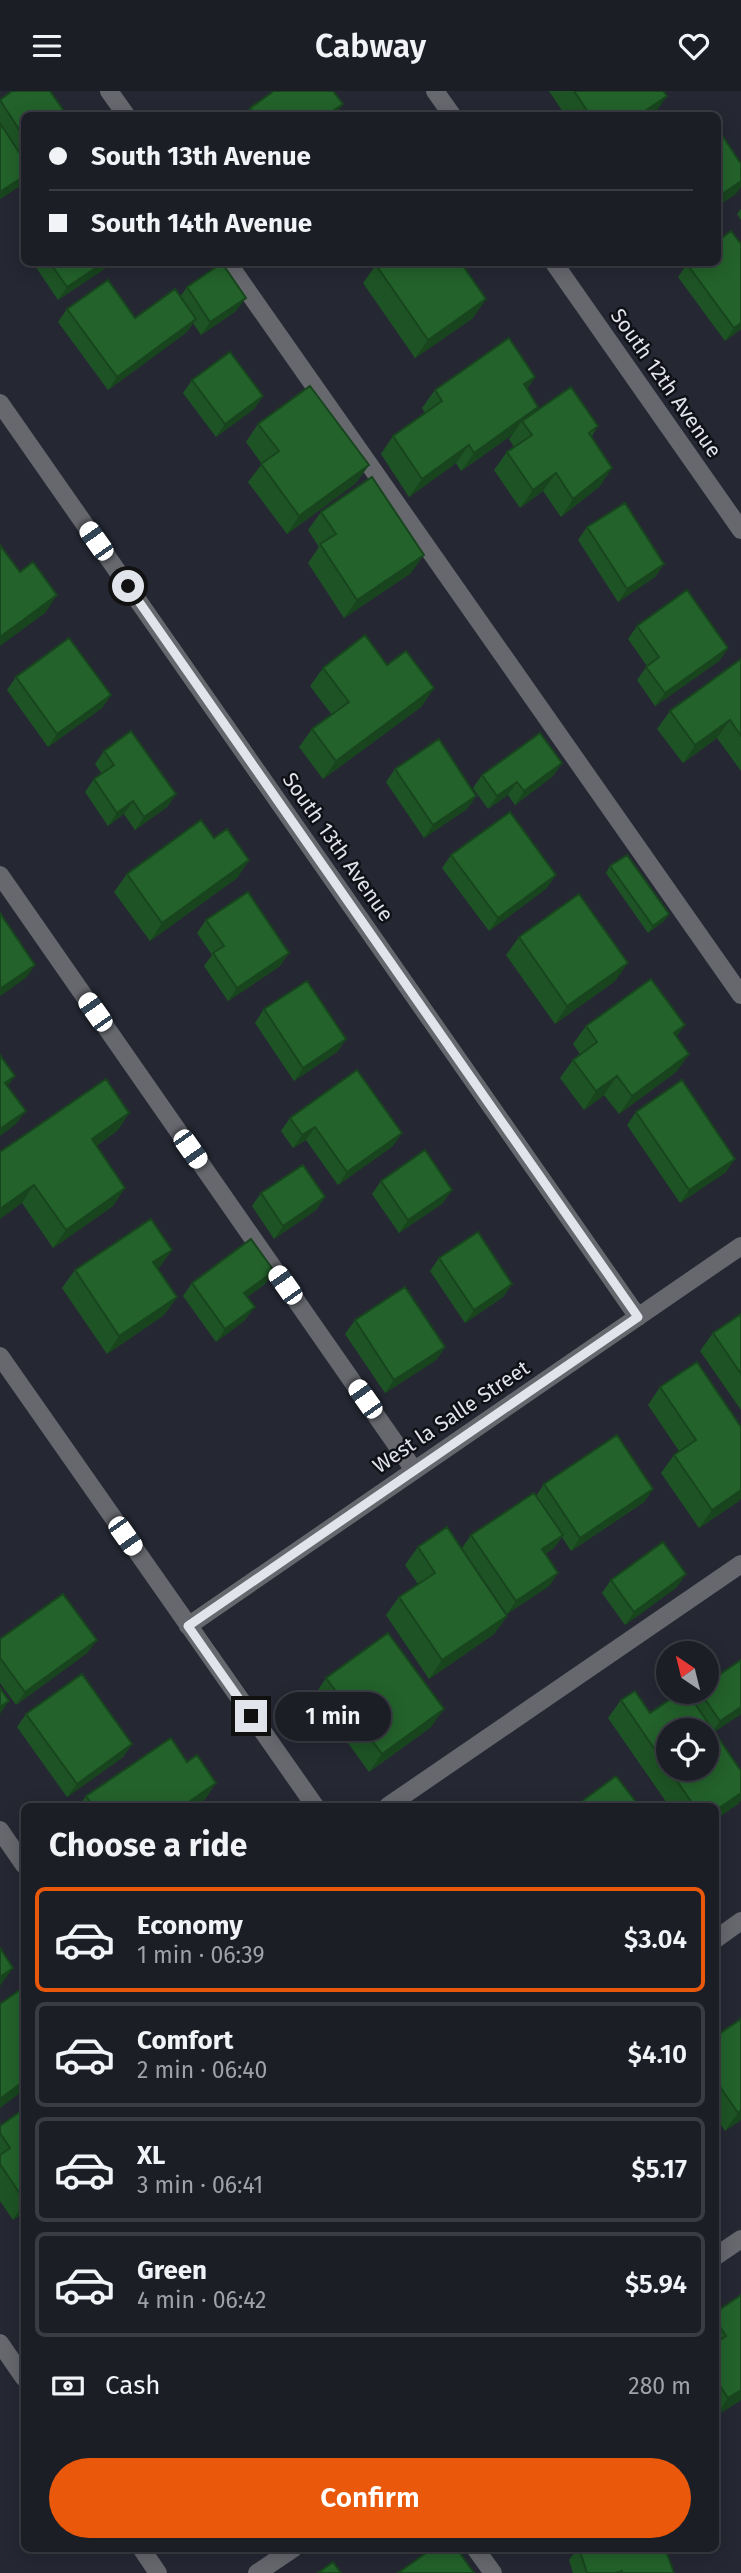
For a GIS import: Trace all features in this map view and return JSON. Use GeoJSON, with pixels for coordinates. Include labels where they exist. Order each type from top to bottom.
{"type":"FeatureCollection","features":[{"type":"Feature","properties":{"kind":"street"},"geometry":{"type":"LineString","coordinates":[[108,91],[124,112]]}},
{"type":"Feature","properties":{"kind":"street"},"geometry":{"type":"LineString","coordinates":[[435,91],[450,112]]}},
{"type":"Feature","properties":{"kind":"street"},"geometry":{"type":"LineString","coordinates":[[230,266],[741,995]]}},
{"type":"Feature","properties":{"kind":"street","name":"South 12th Avenue"},"geometry":{"type":"LineString","coordinates":[[556,266],[741,530]]}},
{"type":"Feature","properties":{"kind":"street","name":"South 13th Avenue"},"geometry":{"type":"LineString","coordinates":[[0,403],[638,1317]]}},
{"type":"Feature","properties":{"kind":"street"},"geometry":{"type":"LineString","coordinates":[[0,875],[414,1469]]}},
{"type":"Feature","properties":{"kind":"street","name":"West la Salle Street"},"geometry":{"type":"LineString","coordinates":[[188,1626],[741,1246]]}},
{"type":"Feature","properties":{"kind":"street"},"geometry":{"type":"LineString","coordinates":[[0,1356],[313,1803]]}},
{"type":"Feature","properties":{"kind":"street"},"geometry":{"type":"LineString","coordinates":[[392,1803],[741,1564]]}},
{"type":"Feature","properties":{"kind":"street"},"geometry":{"type":"LineString","coordinates":[[0,1830],[21,1861]]}},
{"type":"Feature","properties":{"kind":"street"},"geometry":{"type":"LineString","coordinates":[[719,1937],[741,1921]]}},
{"type":"Feature","properties":{"kind":"street"},"geometry":{"type":"LineString","coordinates":[[719,2254],[741,2239]]}},
{"type":"Feature","properties":{"kind":"street"},"geometry":{"type":"LineString","coordinates":[[0,2343],[21,2374]]}},
{"type":"Feature","properties":{"kind":"street"},"geometry":{"type":"LineString","coordinates":[[144,2552],[158,2573]]}},
{"type":"Feature","properties":{"kind":"street"},"geometry":{"type":"LineString","coordinates":[[257,2573],[288,2552]]}},
{"type":"Feature","properties":{"kind":"street"},"geometry":{"type":"LineString","coordinates":[[478,2552],[493,2573]]}},
{"type":"Feature","properties":{"kind":"building"},"geometry":{"type":"Polygon","coordinates":[[[12,91],[50,91],[65,112],[21,112],[21,132],[0,100],[12,91]]]}},
{"type":"Feature","properties":{"kind":"building"},"geometry":{"type":"Polygon","coordinates":[[[274,91],[333,91],[343,104],[331,112],[253,112],[250,108],[274,91]]]}},
{"type":"Feature","properties":{"kind":"building"},"geometry":{"type":"Polygon","coordinates":[[[574,91],[663,91],[667,96],[643,112],[588,112],[574,91]]]}},
{"type":"Feature","properties":{"kind":"building"},"geometry":{"type":"Polygon","coordinates":[[[0,123],[21,155],[21,178],[0,192],[0,123]]]}},
{"type":"Feature","properties":{"kind":"building"},"geometry":{"type":"Polygon","coordinates":[[[721,136],[741,164],[741,181],[721,195],[721,136]]]}},
{"type":"Feature","properties":{"kind":"building"},"geometry":{"type":"Polygon","coordinates":[[[731,231],[741,244],[741,323],[734,328],[688,266],[721,266],[721,239],[731,231]]]}},
{"type":"Feature","properties":{"kind":"building"},"geometry":{"type":"Polygon","coordinates":[[[52,266],[98,266],[67,287],[52,266]]]}},
{"type":"Feature","properties":{"kind":"building"},"geometry":{"type":"Polygon","coordinates":[[[218,266],[224,266],[246,298],[210,322],[187,287],[218,266]]]}},
{"type":"Feature","properties":{"kind":"building"},"geometry":{"type":"Polygon","coordinates":[[[377,266],[463,266],[486,299],[428,340],[377,266]]]}},
{"type":"Feature","properties":{"kind":"building"},"geometry":{"type":"Polygon","coordinates":[[[108,280],[135,318],[175,289],[196,319],[117,377],[67,309],[108,280]]]}},
{"type":"Feature","properties":{"kind":"building"},"geometry":{"type":"Polygon","coordinates":[[[509,338],[535,377],[524,384],[538,407],[474,453],[469,445],[422,479],[393,436],[442,401],[435,390],[509,338]]]}},
{"type":"Feature","properties":{"kind":"building"},"geometry":{"type":"Polygon","coordinates":[[[230,352],[263,396],[225,424],[192,380],[230,352]]]}},
{"type":"Feature","properties":{"kind":"building"},"geometry":{"type":"Polygon","coordinates":[[[310,386],[369,465],[299,516],[261,464],[279,451],[258,424],[310,386]]]}},
{"type":"Feature","properties":{"kind":"building"},"geometry":{"type":"Polygon","coordinates":[[[571,387],[598,426],[589,433],[612,468],[573,499],[556,473],[533,490],[507,452],[532,435],[522,421],[571,387]]]}},
{"type":"Feature","properties":{"kind":"building"},"geometry":{"type":"Polygon","coordinates":[[[372,477],[424,555],[357,600],[320,544],[336,534],[321,512],[372,477]]]}},
{"type":"Feature","properties":{"kind":"building"},"geometry":{"type":"Polygon","coordinates":[[[625,503],[664,564],[627,589],[587,527],[625,503]]]}},
{"type":"Feature","properties":{"kind":"building"},"geometry":{"type":"Polygon","coordinates":[[[0,545],[20,572],[33,562],[57,595],[0,637],[0,545]]]}},
{"type":"Feature","properties":{"kind":"building"},"geometry":{"type":"Polygon","coordinates":[[[687,590],[728,648],[665,693],[646,667],[659,657],[637,626],[687,590]]]}},
{"type":"Feature","properties":{"kind":"building"},"geometry":{"type":"Polygon","coordinates":[[[365,635],[387,665],[406,651],[434,688],[336,761],[312,729],[349,702],[323,668],[365,635]]]}},
{"type":"Feature","properties":{"kind":"building"},"geometry":{"type":"Polygon","coordinates":[[[69,638],[111,695],[57,734],[16,677],[69,638]]]}},
{"type":"Feature","properties":{"kind":"building"},"geometry":{"type":"Polygon","coordinates":[[[741,659],[741,736],[730,720],[695,745],[670,711],[741,659]]]}},
{"type":"Feature","properties":{"kind":"building"},"geometry":{"type":"Polygon","coordinates":[[[131,731],[176,794],[144,817],[133,801],[117,813],[94,779],[114,765],[104,751],[131,731]]]}},
{"type":"Feature","properties":{"kind":"building"},"geometry":{"type":"Polygon","coordinates":[[[540,733],[562,763],[524,791],[517,782],[497,796],[482,775],[540,733]]]}},
{"type":"Feature","properties":{"kind":"building"},"geometry":{"type":"Polygon","coordinates":[[[439,739],[476,796],[433,825],[395,769],[439,739]]]}},
{"type":"Feature","properties":{"kind":"building"},"geometry":{"type":"Polygon","coordinates":[[[510,812],[556,875],[498,918],[451,855],[510,812]]]}},
{"type":"Feature","properties":{"kind":"building"},"geometry":{"type":"Polygon","coordinates":[[[201,820],[214,838],[227,829],[249,860],[162,923],[127,874],[201,820]]]}},
{"type":"Feature","properties":{"kind":"building"},"geometry":{"type":"Polygon","coordinates":[[[627,855],[669,914],[653,926],[610,866],[627,855]]]}},
{"type":"Feature","properties":{"kind":"building"},"geometry":{"type":"Polygon","coordinates":[[[248,892],[289,953],[237,988],[213,953],[224,946],[206,920],[248,892]]]}},
{"type":"Feature","properties":{"kind":"building"},"geometry":{"type":"Polygon","coordinates":[[[579,894],[628,963],[567,1006],[519,937],[579,894]]]}},
{"type":"Feature","properties":{"kind":"building"},"geometry":{"type":"Polygon","coordinates":[[[0,913],[35,965],[0,989],[0,913]]]}},
{"type":"Feature","properties":{"kind":"building"},"geometry":{"type":"Polygon","coordinates":[[[651,979],[685,1025],[674,1033],[689,1054],[632,1096],[617,1076],[596,1091],[573,1060],[597,1042],[586,1026],[651,979]]]}},
{"type":"Feature","properties":{"kind":"building"},"geometry":{"type":"Polygon","coordinates":[[[307,981],[346,1039],[303,1068],[264,1009],[307,981]]]}},
{"type":"Feature","properties":{"kind":"building"},"geometry":{"type":"Polygon","coordinates":[[[0,1055],[15,1076],[5,1083],[26,1111],[0,1129],[0,1055]]]}},
{"type":"Feature","properties":{"kind":"building"},"geometry":{"type":"Polygon","coordinates":[[[357,1070],[402,1133],[347,1172],[315,1127],[302,1135],[290,1118],[357,1070]]]}},
{"type":"Feature","properties":{"kind":"building"},"geometry":{"type":"Polygon","coordinates":[[[106,1079],[129,1113],[92,1139],[125,1188],[66,1230],[34,1185],[0,1209],[0,1152],[106,1079]]]}},
{"type":"Feature","properties":{"kind":"building"},"geometry":{"type":"Polygon","coordinates":[[[682,1080],[735,1159],[689,1190],[636,1112],[682,1080]]]}},
{"type":"Feature","properties":{"kind":"building"},"geometry":{"type":"Polygon","coordinates":[[[425,1150],[452,1190],[408,1220],[381,1181],[425,1150]]]}},
{"type":"Feature","properties":{"kind":"building"},"geometry":{"type":"Polygon","coordinates":[[[303,1165],[325,1197],[283,1226],[261,1193],[303,1165]]]}},
{"type":"Feature","properties":{"kind":"building"},"geometry":{"type":"Polygon","coordinates":[[[151,1219],[172,1250],[153,1262],[177,1297],[119,1336],[75,1270],[151,1219]]]}},
{"type":"Feature","properties":{"kind":"building"},"geometry":{"type":"Polygon","coordinates":[[[478,1232],[512,1284],[474,1310],[439,1258],[478,1232]]]}},
{"type":"Feature","properties":{"kind":"building"},"geometry":{"type":"Polygon","coordinates":[[[251,1239],[274,1271],[244,1293],[255,1307],[225,1329],[192,1283],[251,1239]]]}},
{"type":"Feature","properties":{"kind":"building"},"geometry":{"type":"Polygon","coordinates":[[[405,1287],[445,1347],[394,1380],[355,1320],[405,1287]]]}},
{"type":"Feature","properties":{"kind":"building"},"geometry":{"type":"Polygon","coordinates":[[[741,1314],[741,1374],[713,1333],[741,1314]]]}},
{"type":"Feature","properties":{"kind":"building"},"geometry":{"type":"Polygon","coordinates":[[[697,1362],[741,1427],[741,1490],[712,1510],[674,1455],[696,1440],[660,1387],[697,1362]]]}},
{"type":"Feature","properties":{"kind":"building"},"geometry":{"type":"Polygon","coordinates":[[[617,1435],[653,1489],[580,1538],[544,1484],[617,1435]]]}},
{"type":"Feature","properties":{"kind":"building"},"geometry":{"type":"Polygon","coordinates":[[[534,1493],[563,1535],[542,1549],[558,1573],[516,1601],[471,1535],[534,1493]]]}},
{"type":"Feature","properties":{"kind":"building"},"geometry":{"type":"Polygon","coordinates":[[[447,1527],[507,1616],[442,1660],[399,1597],[435,1573],[418,1547],[447,1527]]]}},
{"type":"Feature","properties":{"kind":"building"},"geometry":{"type":"Polygon","coordinates":[[[663,1542],[686,1574],[634,1612],[611,1580],[663,1542]]]}},
{"type":"Feature","properties":{"kind":"building"},"geometry":{"type":"Polygon","coordinates":[[[63,1594],[97,1640],[25,1692],[0,1658],[0,1639],[63,1594]]]}},
{"type":"Feature","properties":{"kind":"building"},"geometry":{"type":"Polygon","coordinates":[[[388,1633],[444,1709],[382,1754],[326,1678],[388,1633]]]}},
{"type":"Feature","properties":{"kind":"building"},"geometry":{"type":"Polygon","coordinates":[[[741,1660],[741,1707],[720,1721],[709,1705],[719,1705],[719,1675],[741,1660]]]}},
{"type":"Feature","properties":{"kind":"building"},"geometry":{"type":"Polygon","coordinates":[[[82,1674],[132,1744],[77,1784],[26,1714],[82,1674]]]}},
{"type":"Feature","properties":{"kind":"building"},"geometry":{"type":"Polygon","coordinates":[[[0,1688],[9,1701],[0,1707],[0,1688]]]}},
{"type":"Feature","properties":{"kind":"building"},"geometry":{"type":"Polygon","coordinates":[[[635,1691],[650,1713],[662,1705],[696,1705],[705,1718],[656,1718],[656,1751],[621,1700],[635,1691]]]}},
{"type":"Feature","properties":{"kind":"building"},"geometry":{"type":"Polygon","coordinates":[[[171,1738],[187,1762],[197,1755],[216,1783],[187,1803],[91,1803],[86,1796],[171,1738]]]}},
{"type":"Feature","properties":{"kind":"building"},"geometry":{"type":"Polygon","coordinates":[[[719,1739],[741,1771],[741,1793],[719,1808],[719,1803],[692,1803],[677,1781],[719,1781],[719,1739]]]}},
{"type":"Feature","properties":{"kind":"building"},"geometry":{"type":"Polygon","coordinates":[[[616,1776],[637,1803],[580,1803],[616,1776]]]}},
{"type":"Feature","properties":{"kind":"building"},"geometry":{"type":"Polygon","coordinates":[[[0,1948],[13,1968],[0,1977],[0,1948]]]}},
{"type":"Feature","properties":{"kind":"building"},"geometry":{"type":"Polygon","coordinates":[[[21,1989],[21,2083],[0,2099],[0,2004],[21,1989]]]}},
{"type":"Feature","properties":{"kind":"building"},"geometry":{"type":"Polygon","coordinates":[[[741,2019],[741,2110],[738,2113],[719,2085],[719,2034],[741,2019]]]}},
{"type":"Feature","properties":{"kind":"building"},"geometry":{"type":"Polygon","coordinates":[[[21,2111],[21,2196],[0,2164],[0,2155],[10,2148],[0,2133],[0,2126],[21,2111]]]}},
{"type":"Feature","properties":{"kind":"building"},"geometry":{"type":"Polygon","coordinates":[[[741,2295],[741,2390],[728,2398],[719,2384],[719,2341],[726,2336],[719,2326],[719,2310],[741,2295]]]}},
{"type":"Feature","properties":{"kind":"building"},"geometry":{"type":"Polygon","coordinates":[[[427,2552],[459,2552],[474,2573],[398,2573],[427,2552]]]}},
{"type":"Feature","properties":{"kind":"building"},"geometry":{"type":"Polygon","coordinates":[[[580,2552],[666,2552],[674,2573],[622,2571],[587,2573],[580,2552]]]}},
{"type":"Feature","properties":{"kind":"building"},"geometry":{"type":"Polygon","coordinates":[[[333,2562],[341,2573],[318,2573],[333,2562]]]}},
{"type":"Feature","properties":{"kind":"route"},"geometry":{"type":"LineString","coordinates":[[128,586],[638,1317],[188,1626],[251,1716]]}}]}
